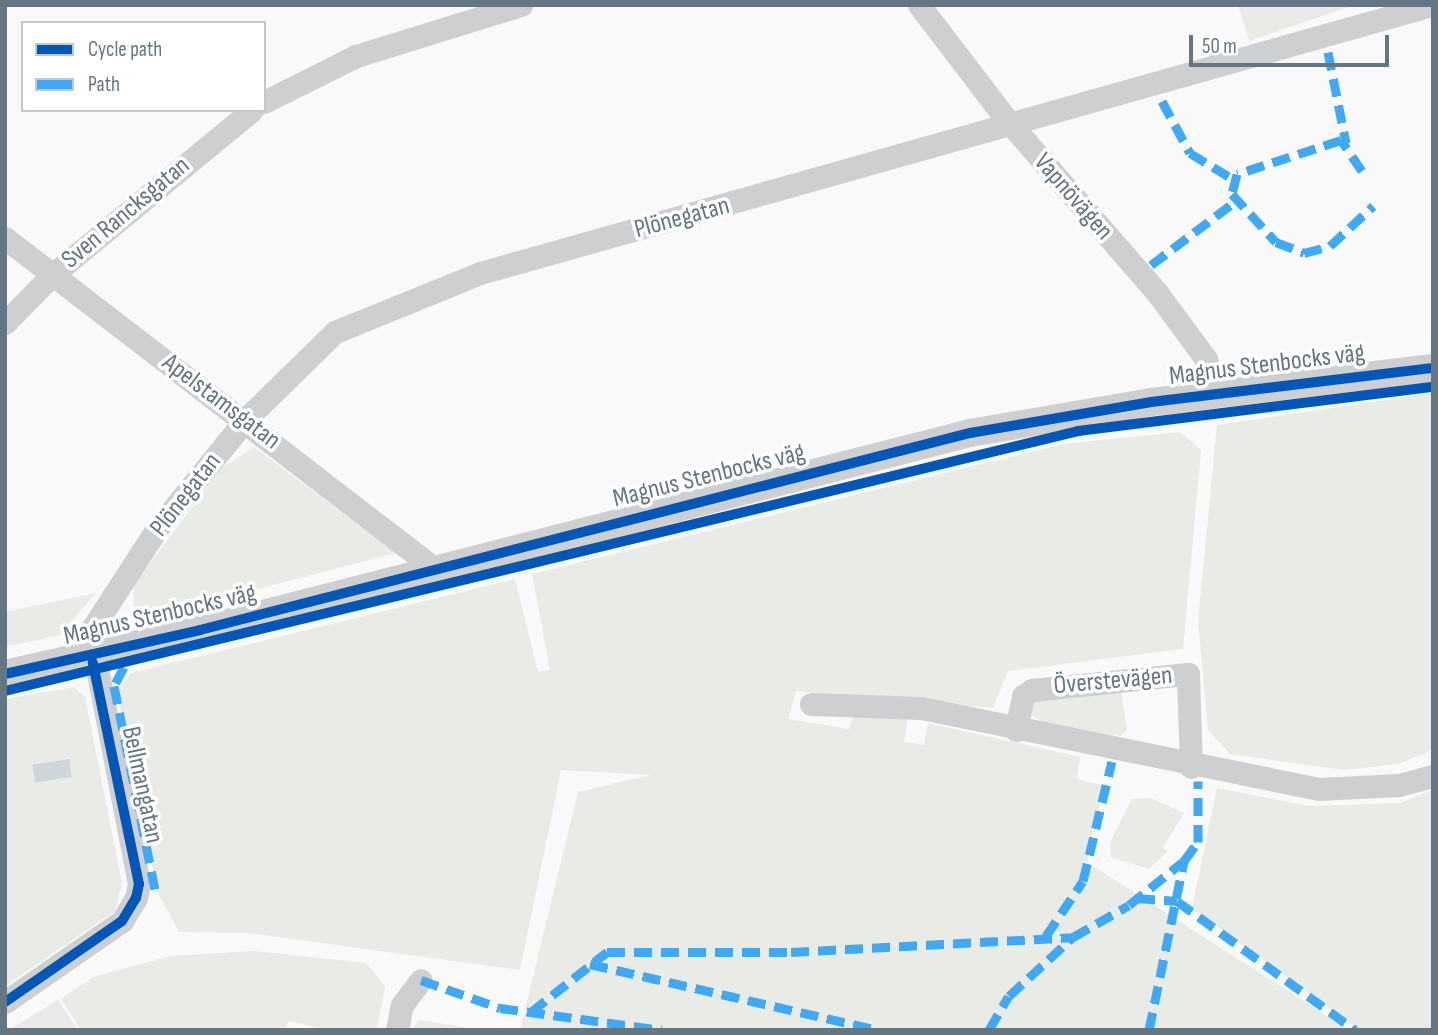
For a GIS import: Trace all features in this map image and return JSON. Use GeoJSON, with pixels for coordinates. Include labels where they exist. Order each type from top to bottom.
{"type":"FeatureCollection","features":[{"type":"Feature","properties":{"kind":"street"},"geometry":{"type":"LineString","coordinates":[[266,101],[356,56],[520,5]]}},
{"type":"Feature","properties":{"kind":"street","name":"Vapnövägen"},"geometry":{"type":"LineString","coordinates":[[919,5],[1012,125],[1158,294],[1206,359],[1218,393]]}},
{"type":"Feature","properties":{"kind":"street","name":"Plönegatan"},"geometry":{"type":"LineString","coordinates":[[92,656],[90,632],[156,530],[245,421],[335,332],[420,294],[1012,125],[1365,14],[1432,5]]}},
{"type":"Feature","properties":{"kind":"street","name":"Sven Rancksgatan"},"geometry":{"type":"LineString","coordinates":[[5,323],[52,275],[250,112]]}},
{"type":"Feature","properties":{"kind":"street","name":"Apelstamsgatan"},"geometry":{"type":"LineString","coordinates":[[5,238],[435,569]]}},
{"type":"Feature","properties":{"kind":"street","name":"Magnus Stenbocks väg"},"geometry":{"type":"LineString","coordinates":[[5,674],[92,656],[970,433],[1218,393],[1433,368]]}},
{"type":"Feature","properties":{"kind":"street","name":"Bellmangatan"},"geometry":{"type":"LineString","coordinates":[[5,1002],[122,921],[139,884],[92,656]]}},
{"type":"Feature","properties":{"kind":"street","name":"Överstevägen"},"geometry":{"type":"LineString","coordinates":[[1016,730],[1023,696],[1032,690],[1188,674],[1191,767]]}},
{"type":"Feature","properties":{"kind":"street","name":"Överstevägen"},"geometry":{"type":"LineString","coordinates":[[811,704],[910,707],[1191,767],[1318,789],[1385,787],[1433,776]]}},
{"type":"Feature","properties":{"kind":"street"},"geometry":{"type":"LineString","coordinates":[[397,1030],[402,1005],[421,980]]}},
{"type":"Feature","properties":{"kind":"shaded area"},"geometry":{"type":"Polygon","coordinates":[[[1238,5],[1351,5],[1352,6],[1249,41],[1238,5]]]}},
{"type":"Feature","properties":{"kind":"shaded area"},"geometry":{"type":"Polygon","coordinates":[[[1433,393],[1433,750],[1398,764],[1343,770],[1230,754],[1208,730],[1198,621],[1217,425],[1433,393]]]}},
{"type":"Feature","properties":{"kind":"shaded area"},"geometry":{"type":"Polygon","coordinates":[[[1180,432],[1201,450],[1183,649],[1008,671],[993,708],[796,691],[788,719],[849,729],[856,709],[908,717],[904,742],[924,745],[928,723],[1080,757],[1077,779],[1104,786],[1087,862],[1349,1030],[520,1030],[578,792],[651,775],[561,770],[520,970],[249,933],[179,932],[158,893],[117,693],[131,673],[515,579],[538,672],[550,670],[532,574],[1063,444],[1180,432]]]}},
{"type":"Feature","properties":{"kind":"shaded area"},"geometry":{"type":"Polygon","coordinates":[[[254,447],[396,553],[146,618],[133,615],[134,584],[223,467],[254,447]]]}},
{"type":"Feature","properties":{"kind":"shaded area"},"geometry":{"type":"Polygon","coordinates":[[[96,593],[60,635],[5,647],[5,612],[96,593]]]}},
{"type":"Feature","properties":{"kind":"shaded area"},"geometry":{"type":"Polygon","coordinates":[[[74,687],[85,697],[122,883],[115,911],[5,986],[5,699],[74,687]]]}},
{"type":"Feature","properties":{"kind":"shaded area"},"geometry":{"type":"Polygon","coordinates":[[[1121,690],[1127,730],[1121,736],[1048,726],[1031,714],[1036,700],[1121,690]]]}},
{"type":"Feature","properties":{"kind":"shaded area"},"geometry":{"type":"Polygon","coordinates":[[[69,759],[72,777],[35,783],[32,765],[69,759]]]}},
{"type":"Feature","properties":{"kind":"shaded area"},"geometry":{"type":"Polygon","coordinates":[[[1217,788],[1309,806],[1400,803],[1433,790],[1433,1030],[1359,1030],[1192,908],[1217,788]]]}},
{"type":"Feature","properties":{"kind":"shaded area"},"geometry":{"type":"Polygon","coordinates":[[[1151,798],[1184,813],[1163,848],[1168,851],[1149,869],[1110,857],[1110,842],[1132,799],[1151,798]]]}},
{"type":"Feature","properties":{"kind":"shaded area"},"geometry":{"type":"Polygon","coordinates":[[[255,951],[366,963],[385,986],[377,1030],[328,1030],[289,1021],[284,1030],[81,1030],[61,999],[93,977],[171,956],[255,951]]]}},
{"type":"Feature","properties":{"kind":"shaded area"},"geometry":{"type":"Polygon","coordinates":[[[58,1000],[78,1030],[9,1030],[58,1000]]]}},
{"type":"Feature","properties":{"kind":"shaded area"},"geometry":{"type":"Polygon","coordinates":[[[420,1020],[479,1030],[411,1030],[420,1020]]]}},
{"type":"Feature","properties":{"kind":"marked path"},"geometry":{"type":"LineString","coordinates":[[1328,52],[1346,143]]}},
{"type":"Feature","properties":{"kind":"marked path"},"geometry":{"type":"LineString","coordinates":[[1162,101],[1190,153],[1233,179]]}},
{"type":"Feature","properties":{"kind":"marked path"},"geometry":{"type":"LineString","coordinates":[[1362,171],[1341,140],[1237,174],[1232,194],[1276,242],[1304,253],[1330,246],[1373,206]]}},
{"type":"Feature","properties":{"kind":"marked path"},"geometry":{"type":"LineString","coordinates":[[1151,265],[1236,201]]}},
{"type":"Feature","properties":{"kind":"marked path"},"geometry":{"type":"LineString","coordinates":[[124,667],[114,686],[155,890]]}},
{"type":"Feature","properties":{"kind":"marked path"},"geometry":{"type":"LineString","coordinates":[[1046,936],[1083,881],[1112,761]]}},
{"type":"Feature","properties":{"kind":"marked path"},"geometry":{"type":"LineString","coordinates":[[531,1012],[607,952],[791,952],[1073,937],[1129,905],[1184,861],[1198,842],[1198,781]]}},
{"type":"Feature","properties":{"kind":"marked path"},"geometry":{"type":"LineString","coordinates":[[1149,1030],[1184,861]]}},
{"type":"Feature","properties":{"kind":"marked path"},"geometry":{"type":"LineString","coordinates":[[1137,898],[1177,901],[1355,1030]]}},
{"type":"Feature","properties":{"kind":"marked path"},"geometry":{"type":"LineString","coordinates":[[989,1030],[1009,996],[1073,937]]}},
{"type":"Feature","properties":{"kind":"marked path"},"geometry":{"type":"LineString","coordinates":[[590,964],[879,1030]]}},
{"type":"Feature","properties":{"kind":"marked path"},"geometry":{"type":"LineString","coordinates":[[421,980],[500,1008],[662,1030]]}},
{"type":"Feature","properties":{"kind":"cycle path"},"geometry":{"type":"LineString","coordinates":[[5,674],[200,630],[970,433],[1151,402],[1433,368]]}},
{"type":"Feature","properties":{"kind":"cycle path"},"geometry":{"type":"LineString","coordinates":[[5,691],[1078,431],[1433,387]]}},
{"type":"Feature","properties":{"kind":"cycle path"},"geometry":{"type":"LineString","coordinates":[[5,1002],[122,921],[136,898],[139,884],[93,663]]}}]}
